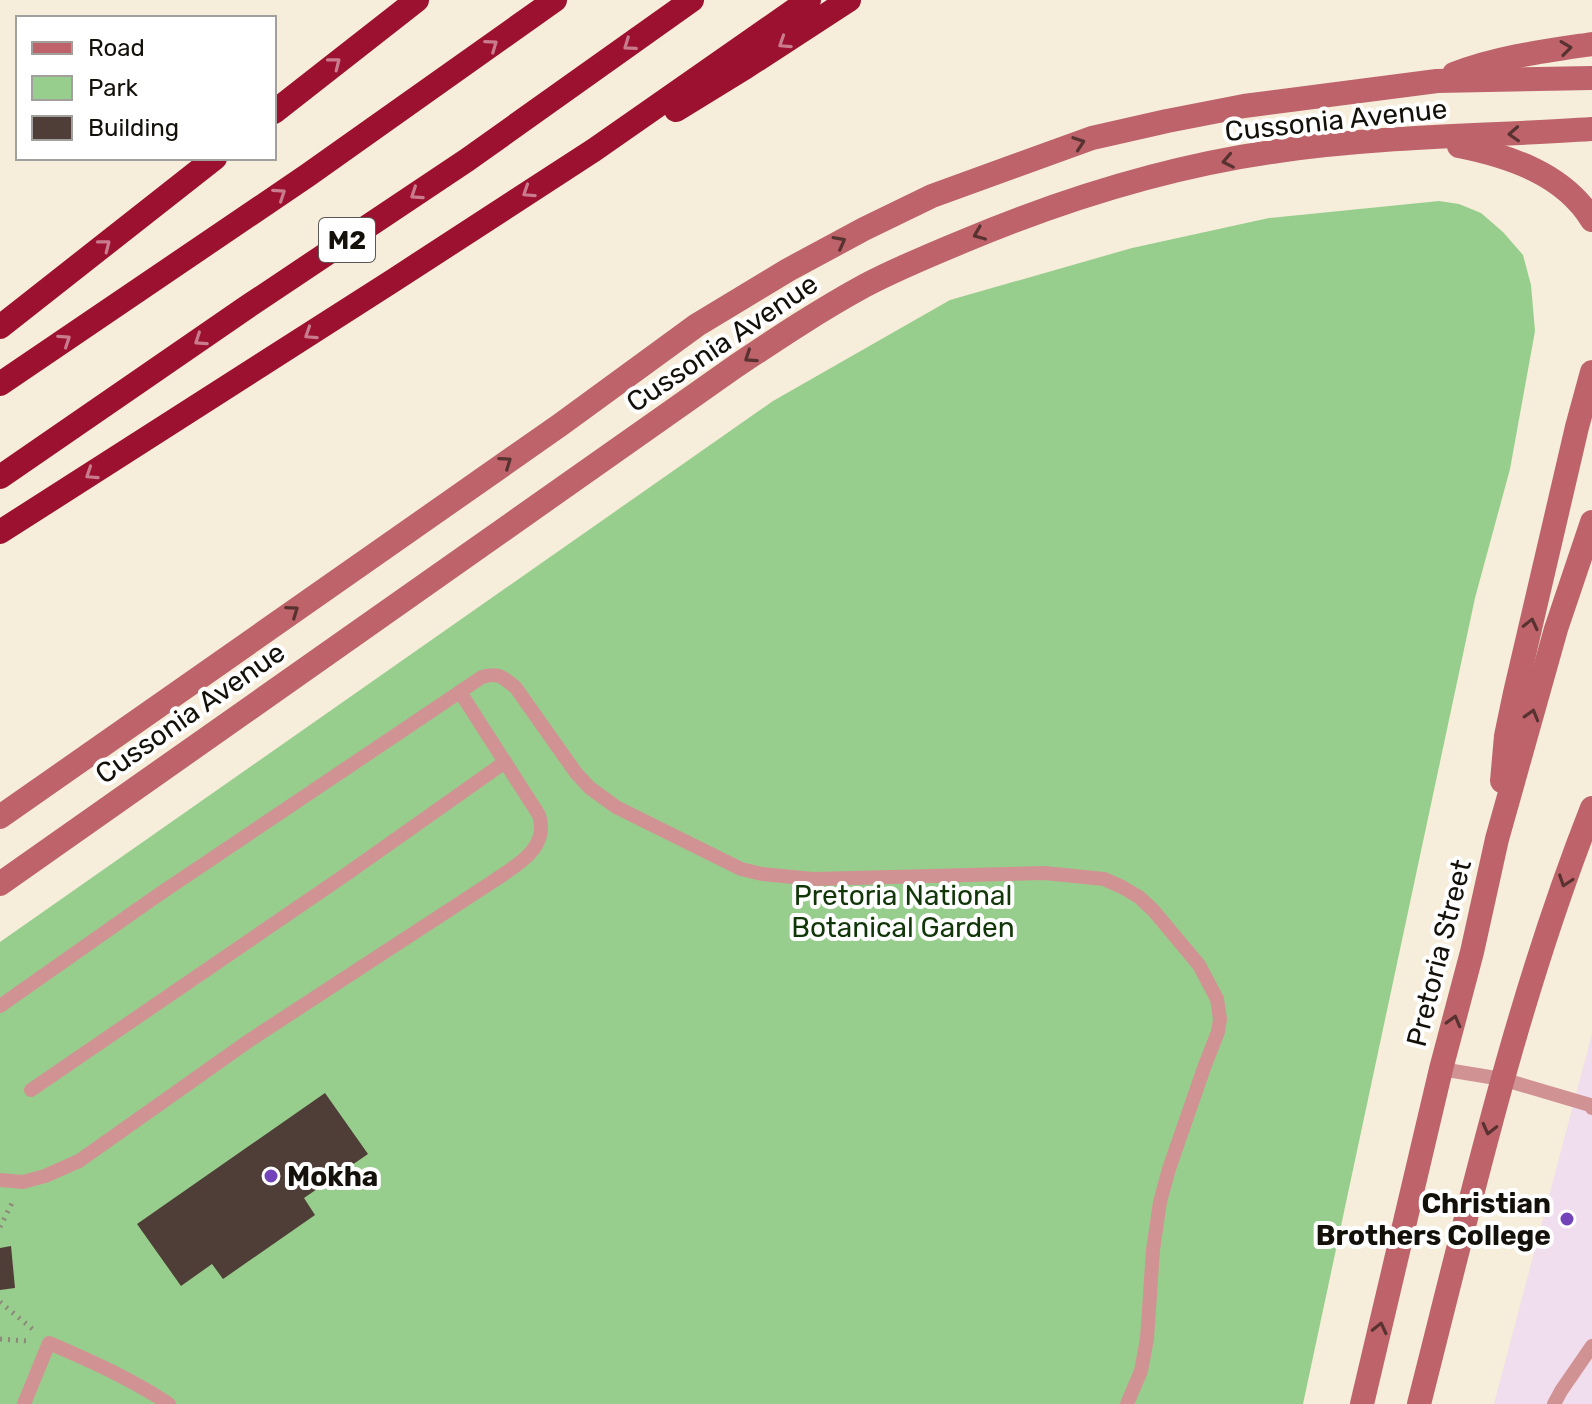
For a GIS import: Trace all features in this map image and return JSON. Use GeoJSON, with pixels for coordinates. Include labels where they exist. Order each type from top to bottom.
{"type":"FeatureCollection","features":[{"type":"Feature","properties":{"kind":"highway"},"geometry":{"type":"LineString","coordinates":[[276,110],[417,0]]}},
{"type":"Feature","properties":{"kind":"highway","name":"M2"},"geometry":{"type":"LineString","coordinates":[[0,384],[308,175],[555,0]]}},
{"type":"Feature","properties":{"kind":"highway","name":"M2"},"geometry":{"type":"LineString","coordinates":[[0,477],[467,160],[692,0]]}},
{"type":"Feature","properties":{"kind":"highway"},"geometry":{"type":"LineString","coordinates":[[0,532],[594,150],[809,0]]}},
{"type":"Feature","properties":{"kind":"highway"},"geometry":{"type":"LineString","coordinates":[[594,150],[701,96],[849,0]]}},
{"type":"Feature","properties":{"kind":"highway"},"geometry":{"type":"LineString","coordinates":[[0,327],[212,160]]}},
{"type":"Feature","properties":{"kind":"main road"},"geometry":{"type":"LineString","coordinates":[[1437,81],[1485,63],[1592,44]]}},
{"type":"Feature","properties":{"kind":"main road"},"geometry":{"type":"LineString","coordinates":[[1437,81],[1592,78]]}},
{"type":"Feature","properties":{"kind":"main road","name":"Cussonia Avenue"},"geometry":{"type":"LineString","coordinates":[[0,817],[560,425],[697,325],[864,229],[932,196],[1092,138],[1244,106],[1437,81]]}},
{"type":"Feature","properties":{"kind":"main road","name":"Cussonia Avenue"},"geometry":{"type":"LineString","coordinates":[[0,884],[736,366],[867,285],[923,258],[989,230],[1124,183],[1276,151],[1354,143],[1592,129]]}},
{"type":"Feature","properties":{"kind":"main road"},"geometry":{"type":"LineString","coordinates":[[1426,139],[1492,153],[1534,169],[1574,197],[1592,220]]}},
{"type":"Feature","properties":{"kind":"main road"},"geometry":{"type":"LineString","coordinates":[[1497,839],[1506,736],[1592,372]]}},
{"type":"Feature","properties":{"kind":"main road","name":"Pretoria Street"},"geometry":{"type":"LineString","coordinates":[[1362,1404],[1497,839],[1556,629],[1592,522]]}},
{"type":"Feature","properties":{"kind":"main road"},"geometry":{"type":"LineString","coordinates":[[1419,1404],[1502,1079],[1551,922],[1592,808]]}},
{"type":"Feature","properties":{"kind":"lane"},"geometry":{"type":"LineString","coordinates":[[0,1006],[158,895],[482,677],[498,675],[516,688],[590,788],[616,807],[741,869],[813,879],[1044,873],[1104,879],[1139,897],[1199,965],[1217,999],[1220,1019],[1160,1202],[1153,1250],[1147,1339],[1141,1371],[1127,1404]]}},
{"type":"Feature","properties":{"kind":"lane"},"geometry":{"type":"LineString","coordinates":[[0,1180],[23,1182],[79,1161],[250,1040],[492,882],[536,847],[543,826],[539,815],[460,692]]}},
{"type":"Feature","properties":{"kind":"lane"},"geometry":{"type":"LineString","coordinates":[[31,1090],[505,762]]}},
{"type":"Feature","properties":{"kind":"lane"},"geometry":{"type":"LineString","coordinates":[[1441,1069],[1502,1079],[1591,1106]]}},
{"type":"Feature","properties":{"kind":"lane"},"geometry":{"type":"LineString","coordinates":[[24,1404],[49,1343],[114,1371],[169,1404]]}},
{"type":"Feature","properties":{"kind":"lane"},"geometry":{"type":"LineString","coordinates":[[1554,1404],[1592,1346]]}},
{"type":"Feature","properties":{"kind":"path"},"geometry":{"type":"LineString","coordinates":[[0,1302],[49,1343]]}},
{"type":"Feature","properties":{"kind":"shaded area","name":"Christian Brothers College"},"geometry":{"type":"Polygon","coordinates":[[[1592,1034],[1592,1404],[1494,1404],[1592,1034]]]}},
{"type":"Feature","properties":{"kind":"green space","name":"Pretoria National Botanical Garden"},"geometry":{"type":"Polygon","coordinates":[[[1439,201],[1459,204],[1481,213],[1523,255],[1531,285],[1535,331],[1510,469],[1475,598],[1303,1404],[0,1404],[0,942],[773,401],[950,300],[1132,248],[1269,218],[1439,201]]]}},
{"type":"Feature","properties":{"kind":"building","name":"Mokha"},"geometry":{"type":"Polygon","coordinates":[[[325,1093],[368,1154],[304,1198],[315,1215],[223,1279],[212,1264],[181,1286],[137,1224],[325,1093]]]}},
{"type":"Feature","properties":{"kind":"building"},"geometry":{"type":"Polygon","coordinates":[[[11,1246],[15,1288],[0,1290],[0,1248],[11,1246]]]}},
{"type":"Feature","properties":{"kind":"place","name":"Mokha"},"geometry":{"type":"Point","coordinates":[271,1176]}},
{"type":"Feature","properties":{"kind":"place","name":"Christian Brothers College"},"geometry":{"type":"Point","coordinates":[1567,1219]}}]}
